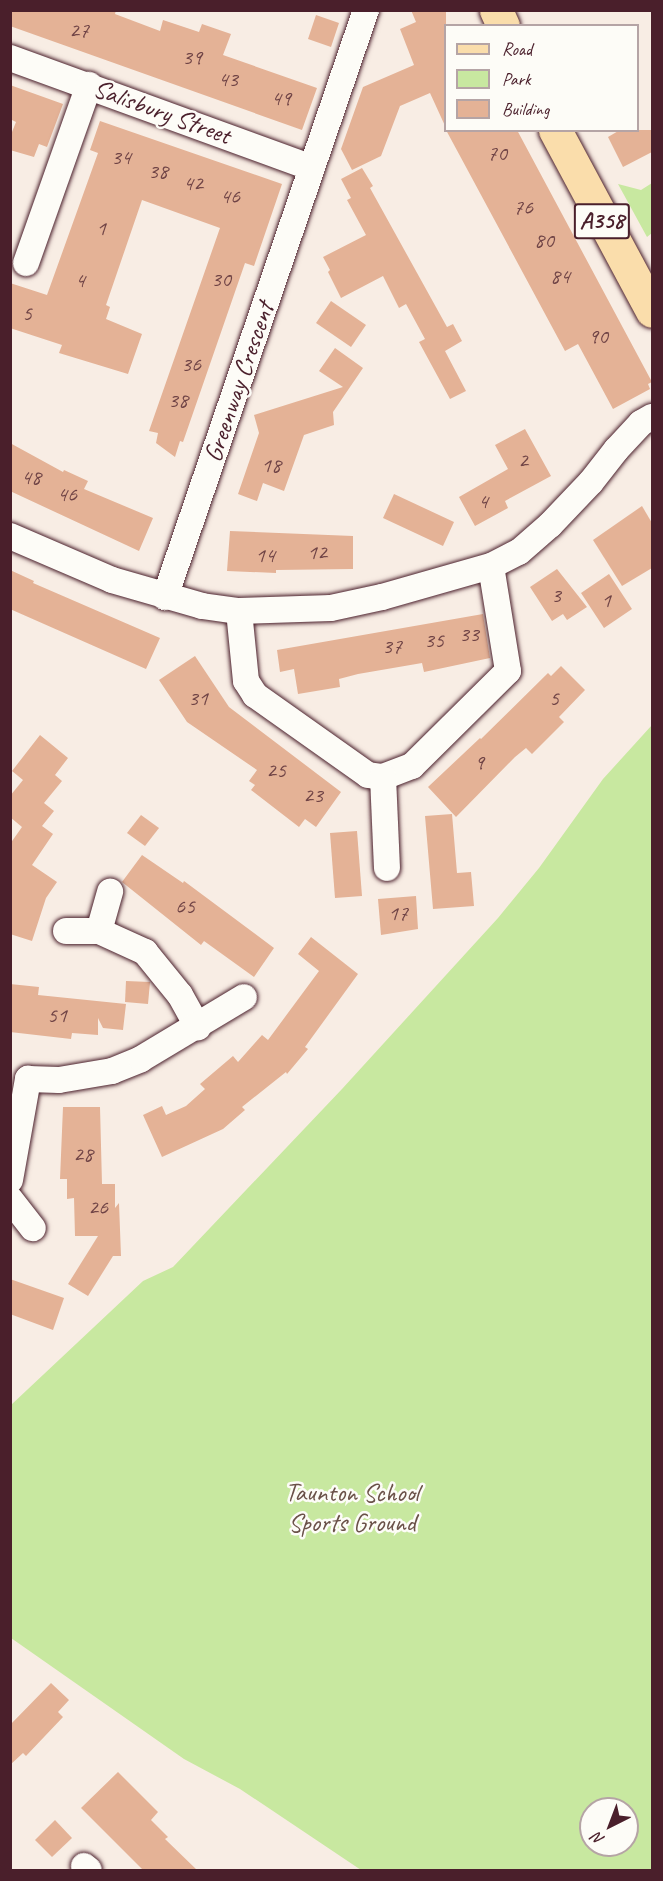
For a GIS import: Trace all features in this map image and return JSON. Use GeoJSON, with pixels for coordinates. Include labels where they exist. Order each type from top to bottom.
{"type":"FeatureCollection","features":[{"type":"Feature","properties":{"kind":"main road"},"geometry":{"type":"LineString","coordinates":[[496,10],[502,24]]}},
{"type":"Feature","properties":{"kind":"main road","name":"A358"},"geometry":{"type":"LineString","coordinates":[[556,132],[652,311]]}},
{"type":"Feature","properties":{"kind":"street","name":"Greenway Crescent"},"geometry":{"type":"LineString","coordinates":[[165,597],[366,10]]}},
{"type":"Feature","properties":{"kind":"street","name":"Salisbury Street"},"geometry":{"type":"LineString","coordinates":[[10,58],[312,168]]}},
{"type":"Feature","properties":{"kind":"street"},"geometry":{"type":"LineString","coordinates":[[26,263],[89,85]]}},
{"type":"Feature","properties":{"kind":"street"},"geometry":{"type":"LineString","coordinates":[[10,536],[112,580],[165,597],[239,610],[331,608],[382,597],[491,566],[519,552],[550,525],[591,482],[623,443],[642,423],[652,417]]}},
{"type":"Feature","properties":{"kind":"street"},"geometry":{"type":"LineString","coordinates":[[239,610],[246,681],[255,695],[368,775],[383,777],[412,766],[508,671],[491,566]]}},
{"type":"Feature","properties":{"kind":"street"},"geometry":{"type":"LineString","coordinates":[[383,777],[387,868]]}},
{"type":"Feature","properties":{"kind":"street"},"geometry":{"type":"LineString","coordinates":[[99,931],[110,892]]}},
{"type":"Feature","properties":{"kind":"street"},"geometry":{"type":"LineString","coordinates":[[66,931],[99,931],[145,952],[180,995],[198,1027]]}},
{"type":"Feature","properties":{"kind":"street"},"geometry":{"type":"LineString","coordinates":[[10,1180],[19,1077],[59,1080],[112,1071],[141,1059],[244,998]]}},
{"type":"Feature","properties":{"kind":"street"},"geometry":{"type":"LineString","coordinates":[[10,1198],[33,1228]]}},
{"type":"Feature","properties":{"kind":"green space"},"geometry":{"type":"Polygon","coordinates":[[[652,183],[652,233],[647,237],[618,184],[641,190],[652,183]]]}},
{"type":"Feature","properties":{"kind":"green space","name":"Taunton School Sports Ground"},"geometry":{"type":"Polygon","coordinates":[[[652,725],[652,1870],[361,1870],[240,1789],[184,1759],[11,1638],[11,1405],[143,1281],[173,1267],[342,1089],[498,918],[539,868],[603,779],[652,725]]]}},
{"type":"Feature","properties":{"kind":"building"},"geometry":{"type":"Polygon","coordinates":[[[10,10],[116,10],[115,14],[160,31],[163,20],[199,32],[202,24],[231,34],[223,55],[317,88],[302,130],[10,26],[10,10]]]}},
{"type":"Feature","properties":{"kind":"building"},"geometry":{"type":"Polygon","coordinates":[[[411,10],[446,10],[444,124],[430,93],[400,106],[381,156],[352,170],[341,149],[363,87],[414,65],[400,29],[416,22],[411,10]]]}},
{"type":"Feature","properties":{"kind":"building"},"geometry":{"type":"Polygon","coordinates":[[[316,15],[339,23],[331,47],[308,39],[316,15]]]}},
{"type":"Feature","properties":{"kind":"building"},"geometry":{"type":"Polygon","coordinates":[[[10,85],[63,104],[47,147],[39,144],[34,157],[10,150],[10,137],[16,122],[10,119],[10,85]]]}},
{"type":"Feature","properties":{"kind":"building"},"geometry":{"type":"Polygon","coordinates":[[[100,121],[282,184],[254,266],[245,263],[183,442],[180,441],[175,457],[156,443],[158,433],[149,431],[220,228],[142,200],[106,305],[110,307],[106,319],[142,334],[128,374],[59,353],[62,345],[10,328],[10,283],[47,295],[98,153],[90,150],[100,121]]]}},
{"type":"Feature","properties":{"kind":"building"},"geometry":{"type":"Polygon","coordinates":[[[652,130],[652,152],[623,167],[608,137],[617,132],[652,130]]]}},
{"type":"Feature","properties":{"kind":"building"},"geometry":{"type":"Polygon","coordinates":[[[447,132],[518,132],[652,382],[648,384],[650,389],[613,409],[578,344],[565,351],[447,132]]]}},
{"type":"Feature","properties":{"kind":"building"},"geometry":{"type":"Polygon","coordinates":[[[362,168],[373,186],[370,188],[447,327],[453,324],[462,341],[445,351],[466,391],[450,399],[419,342],[425,339],[406,304],[399,308],[383,276],[341,298],[328,272],[330,270],[323,257],[366,235],[347,200],[351,198],[341,179],[362,168]]]}},
{"type":"Feature","properties":{"kind":"building"},"geometry":{"type":"Polygon","coordinates":[[[331,301],[366,325],[351,347],[316,323],[331,301]]]}},
{"type":"Feature","properties":{"kind":"building"},"geometry":{"type":"Polygon","coordinates":[[[335,348],[363,368],[333,412],[334,425],[304,435],[284,491],[263,483],[257,501],[238,494],[259,433],[254,415],[343,387],[319,371],[335,348]]]}},
{"type":"Feature","properties":{"kind":"building"},"geometry":{"type":"Polygon","coordinates":[[[525,429],[551,476],[505,501],[508,508],[475,526],[459,497],[508,469],[495,445],[525,429]]]}},
{"type":"Feature","properties":{"kind":"building"},"geometry":{"type":"Polygon","coordinates":[[[10,443],[63,472],[64,470],[88,481],[84,489],[153,518],[139,551],[10,491],[10,443]]]}},
{"type":"Feature","properties":{"kind":"building"},"geometry":{"type":"Polygon","coordinates":[[[394,494],[454,522],[443,546],[383,518],[394,494]]]}},
{"type":"Feature","properties":{"kind":"building"},"geometry":{"type":"Polygon","coordinates":[[[642,506],[652,523],[652,568],[622,586],[593,540],[642,506]]]}},
{"type":"Feature","properties":{"kind":"building"},"geometry":{"type":"Polygon","coordinates":[[[230,531],[353,536],[353,569],[276,570],[276,573],[227,571],[230,531]]]}},
{"type":"Feature","properties":{"kind":"building"},"geometry":{"type":"Polygon","coordinates":[[[557,569],[587,607],[567,620],[563,614],[552,621],[530,587],[557,569]]]}},
{"type":"Feature","properties":{"kind":"building"},"geometry":{"type":"Polygon","coordinates":[[[10,570],[34,581],[33,583],[160,638],[146,669],[10,609],[10,570]]]}},
{"type":"Feature","properties":{"kind":"building"},"geometry":{"type":"Polygon","coordinates":[[[609,574],[632,609],[604,628],[581,593],[609,574]]]}},
{"type":"Feature","properties":{"kind":"building"},"geometry":{"type":"Polygon","coordinates":[[[483,614],[490,658],[424,672],[422,663],[358,674],[339,679],[340,687],[298,694],[294,669],[280,672],[277,650],[483,614]]]}},
{"type":"Feature","properties":{"kind":"building"},"geometry":{"type":"Polygon","coordinates":[[[195,656],[229,707],[341,792],[316,827],[305,819],[299,827],[251,790],[255,785],[249,781],[257,770],[187,722],[159,680],[195,656]]]}},
{"type":"Feature","properties":{"kind":"building"},"geometry":{"type":"Polygon","coordinates":[[[561,666],[585,690],[559,717],[564,722],[532,754],[526,748],[515,757],[456,817],[428,787],[548,673],[551,676],[561,666]]]}},
{"type":"Feature","properties":{"kind":"building"},"geometry":{"type":"Polygon","coordinates":[[[40,735],[68,758],[55,775],[62,781],[44,803],[54,811],[42,826],[53,834],[32,865],[57,882],[46,898],[32,941],[10,934],[10,844],[22,827],[10,817],[10,796],[23,780],[12,771],[40,735]]]}},
{"type":"Feature","properties":{"kind":"building"},"geometry":{"type":"Polygon","coordinates":[[[452,814],[457,873],[471,872],[474,906],[433,909],[425,816],[452,814]]]}},
{"type":"Feature","properties":{"kind":"building"},"geometry":{"type":"Polygon","coordinates":[[[141,815],[159,828],[145,846],[127,833],[141,815]]]}},
{"type":"Feature","properties":{"kind":"building"},"geometry":{"type":"Polygon","coordinates":[[[357,831],[362,896],[335,898],[330,833],[357,831]]]}},
{"type":"Feature","properties":{"kind":"building"},"geometry":{"type":"Polygon","coordinates":[[[142,855],[183,883],[184,881],[274,948],[254,977],[204,941],[201,945],[122,882],[142,855]]]}},
{"type":"Feature","properties":{"kind":"building"},"geometry":{"type":"Polygon","coordinates":[[[416,896],[418,929],[381,935],[378,899],[416,896]]]}},
{"type":"Feature","properties":{"kind":"building"},"geometry":{"type":"Polygon","coordinates":[[[311,937],[358,974],[305,1047],[308,1049],[287,1074],[286,1072],[242,1107],[245,1110],[223,1129],[162,1157],[143,1115],[162,1106],[166,1115],[186,1106],[205,1089],[200,1084],[233,1056],[238,1062],[262,1035],[268,1040],[319,971],[298,954],[311,937]]]}},
{"type":"Feature","properties":{"kind":"building"},"geometry":{"type":"Polygon","coordinates":[[[126,981],[150,982],[148,1004],[125,1002],[126,981]]]}},
{"type":"Feature","properties":{"kind":"building"},"geometry":{"type":"Polygon","coordinates":[[[10,984],[39,987],[38,995],[126,1004],[123,1030],[103,1028],[98,1018],[98,1035],[72,1033],[71,1039],[10,1032],[10,984]]]}},
{"type":"Feature","properties":{"kind":"building"},"geometry":{"type":"Polygon","coordinates":[[[63,1107],[100,1107],[102,1184],[115,1184],[115,1208],[119,1203],[121,1256],[113,1256],[88,1296],[68,1284],[98,1236],[75,1236],[74,1198],[67,1199],[67,1179],[60,1179],[63,1107]]]}},
{"type":"Feature","properties":{"kind":"building"},"geometry":{"type":"Polygon","coordinates":[[[10,1279],[64,1298],[53,1330],[10,1314],[10,1279]]]}},
{"type":"Feature","properties":{"kind":"building"},"geometry":{"type":"Polygon","coordinates":[[[51,1683],[69,1700],[58,1712],[63,1717],[26,1756],[23,1753],[10,1765],[10,1725],[51,1683]]]}},
{"type":"Feature","properties":{"kind":"building"},"geometry":{"type":"Polygon","coordinates":[[[118,1772],[158,1812],[151,1820],[168,1837],[165,1839],[197,1870],[143,1870],[81,1808],[118,1772]]]}},
{"type":"Feature","properties":{"kind":"building"},"geometry":{"type":"Polygon","coordinates":[[[55,1820],[72,1838],[52,1857],[35,1840],[55,1820]]]}}]}
